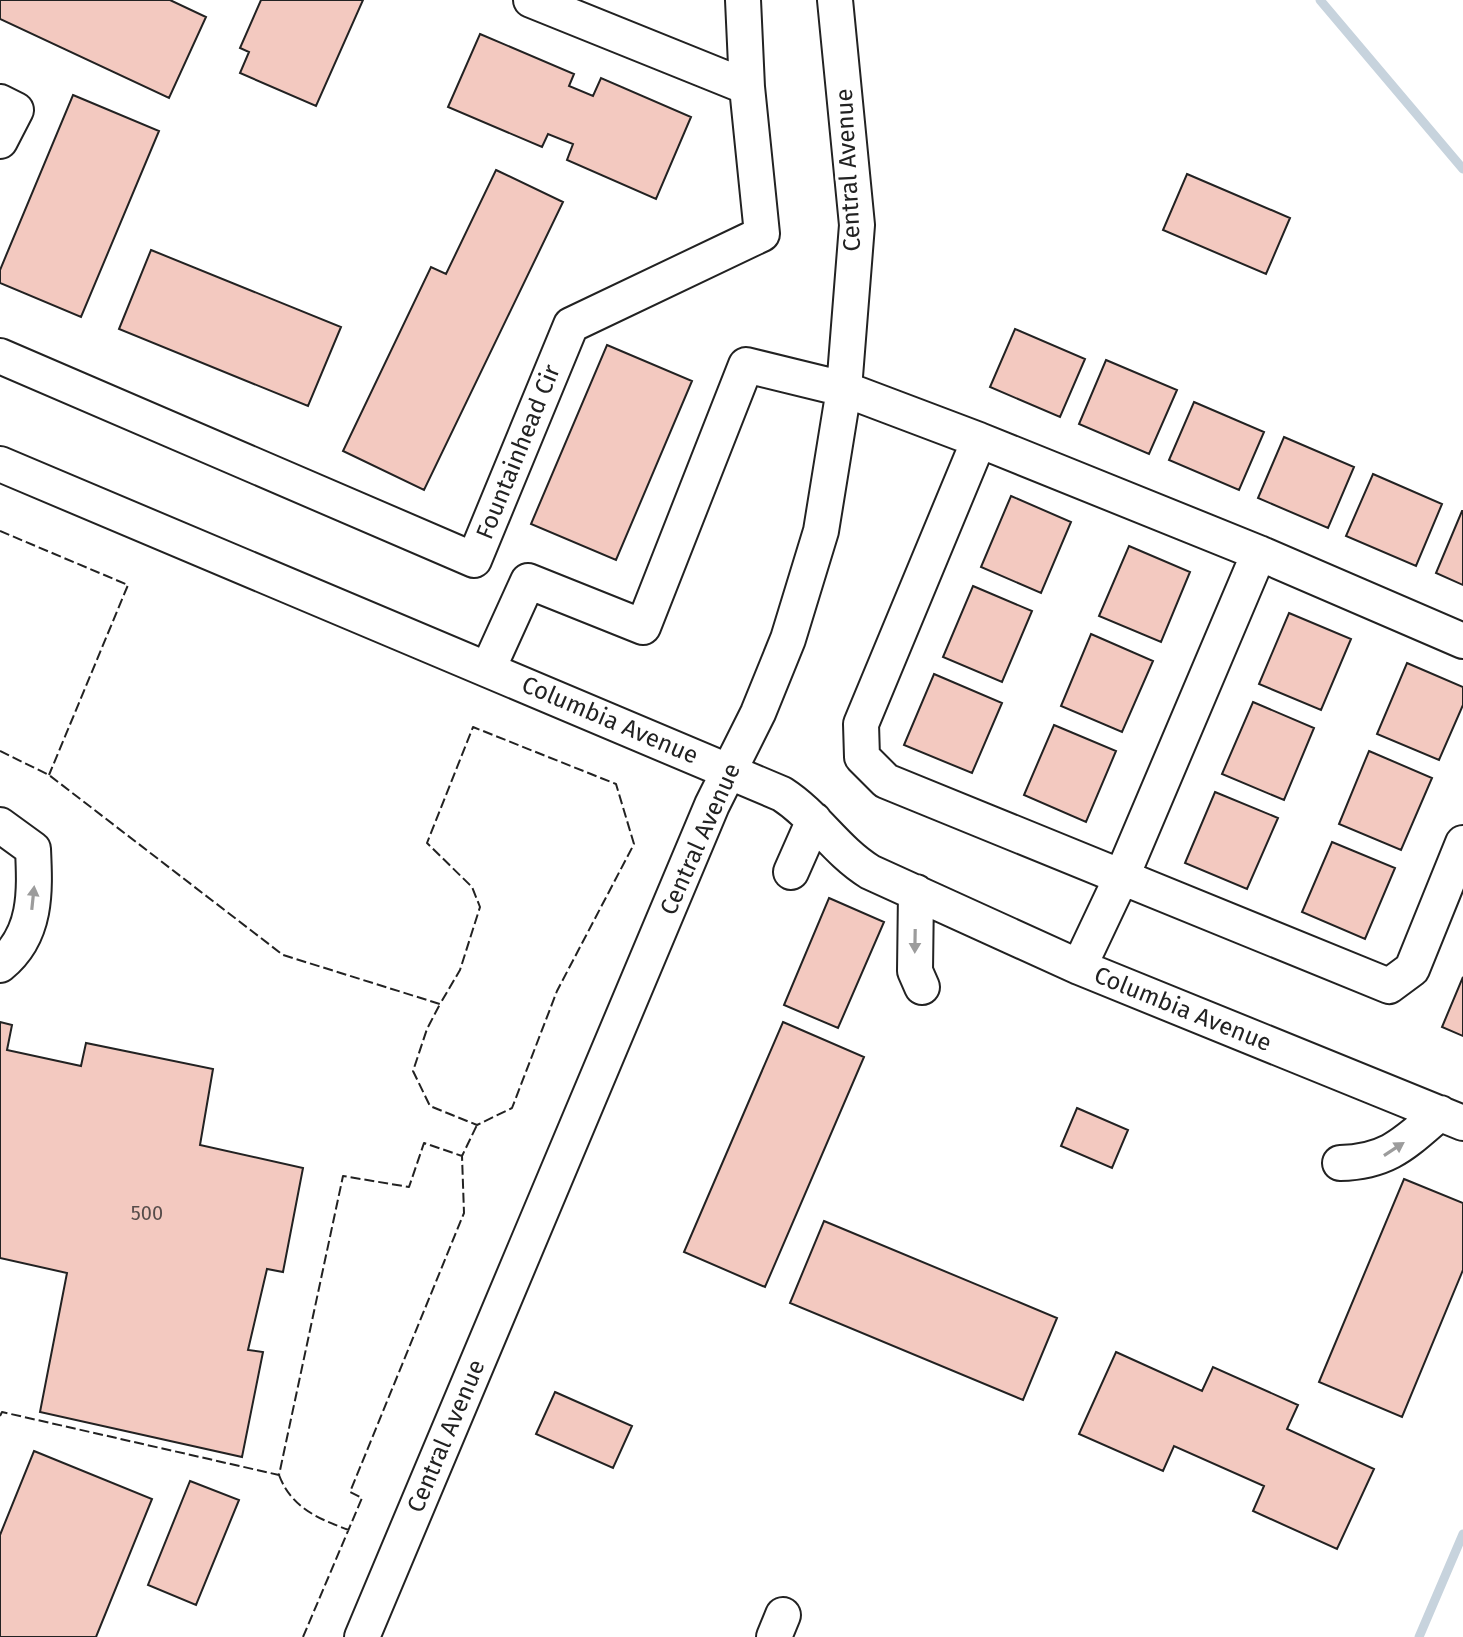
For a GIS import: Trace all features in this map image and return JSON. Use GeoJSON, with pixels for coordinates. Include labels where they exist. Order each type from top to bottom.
{"type":"FeatureCollection","features":[{"type":"Feature","properties":{"kind":"street"},"geometry":{"type":"LineString","coordinates":[[531,0],[747,87]]}},
{"type":"Feature","properties":{"kind":"street","name":"Fountainhead Cir"},"geometry":{"type":"LineString","coordinates":[[0,356],[474,560],[571,325],[762,234],[747,87],[743,0]]}},
{"type":"Feature","properties":{"kind":"street","name":"Central Avenue"},"geometry":{"type":"LineString","coordinates":[[362,1637],[788,639],[821,531],[844,389],[857,225],[835,0]]}},
{"type":"Feature","properties":{"kind":"street"},"geometry":{"type":"LineString","coordinates":[[0,102],[16,110],[0,141]]}},
{"type":"Feature","properties":{"kind":"street"},"geometry":{"type":"LineString","coordinates":[[488,669],[528,581],[643,627],[746,365],[844,389],[979,440],[1259,553],[1463,641]]}},
{"type":"Feature","properties":{"kind":"street"},"geometry":{"type":"LineString","coordinates":[[979,440],[861,724],[862,757],[886,781],[1389,986],[1412,969],[1463,843]]}},
{"type":"Feature","properties":{"kind":"street","name":"Columbia Avenue"},"geometry":{"type":"LineString","coordinates":[[0,464],[730,770],[782,794],[814,820],[849,859],[916,892],[1079,967],[1451,1118]]}},
{"type":"Feature","properties":{"kind":"street"},"geometry":{"type":"LineString","coordinates":[[1079,967],[1122,876],[1259,553]]}},
{"type":"Feature","properties":{"kind":"street"},"geometry":{"type":"LineString","coordinates":[[791,872],[814,820]]}},
{"type":"Feature","properties":{"kind":"street"},"geometry":{"type":"LineString","coordinates":[[0,825],[33,849],[36,902],[15,953],[0,965]]}},
{"type":"Feature","properties":{"kind":"street"},"geometry":{"type":"LineString","coordinates":[[916,892],[915,971],[922,987]]}},
{"type":"Feature","properties":{"kind":"street"},"geometry":{"type":"LineString","coordinates":[[1340,1163],[1367,1163],[1392,1153],[1451,1118]]}},
{"type":"Feature","properties":{"kind":"building"},"geometry":{"type":"Polygon","coordinates":[[[0,0],[170,0],[206,17],[169,98],[0,19],[0,0]]]}},
{"type":"Feature","properties":{"kind":"building"},"geometry":{"type":"Polygon","coordinates":[[[261,0],[363,0],[316,106],[240,73],[249,52],[240,48],[261,0]]]}},
{"type":"Feature","properties":{"kind":"building"},"geometry":{"type":"Polygon","coordinates":[[[480,34],[574,74],[569,86],[593,96],[601,78],[691,117],[656,199],[567,160],[573,144],[548,134],[542,147],[448,107],[480,34]]]}},
{"type":"Feature","properties":{"kind":"building"},"geometry":{"type":"Polygon","coordinates":[[[73,95],[159,131],[81,317],[0,283],[0,270],[73,95]]]}},
{"type":"Feature","properties":{"kind":"building"},"geometry":{"type":"Polygon","coordinates":[[[496,170],[563,202],[424,490],[343,451],[431,267],[446,274],[496,170]]]}},
{"type":"Feature","properties":{"kind":"building"},"geometry":{"type":"Polygon","coordinates":[[[1187,174],[1290,218],[1266,274],[1163,230],[1187,174]]]}},
{"type":"Feature","properties":{"kind":"building"},"geometry":{"type":"Polygon","coordinates":[[[151,250],[341,327],[308,406],[119,329],[151,250]]]}},
{"type":"Feature","properties":{"kind":"building"},"geometry":{"type":"Polygon","coordinates":[[[1015,329],[1085,359],[1060,417],[990,387],[1015,329]]]}},
{"type":"Feature","properties":{"kind":"building"},"geometry":{"type":"Polygon","coordinates":[[[607,345],[692,381],[616,560],[531,524],[607,345]]]}},
{"type":"Feature","properties":{"kind":"building"},"geometry":{"type":"Polygon","coordinates":[[[1106,360],[1177,390],[1149,454],[1079,424],[1106,360]]]}},
{"type":"Feature","properties":{"kind":"building"},"geometry":{"type":"Polygon","coordinates":[[[1194,402],[1264,432],[1239,490],[1169,460],[1194,402]]]}},
{"type":"Feature","properties":{"kind":"building"},"geometry":{"type":"Polygon","coordinates":[[[1284,437],[1354,467],[1328,528],[1258,498],[1284,437]]]}},
{"type":"Feature","properties":{"kind":"building"},"geometry":{"type":"Polygon","coordinates":[[[1373,474],[1442,504],[1416,566],[1346,536],[1373,474]]]}},
{"type":"Feature","properties":{"kind":"building"},"geometry":{"type":"Polygon","coordinates":[[[1011,496],[1071,522],[1041,593],[981,567],[1011,496]]]}},
{"type":"Feature","properties":{"kind":"building"},"geometry":{"type":"Polygon","coordinates":[[[1463,511],[1463,585],[1436,573],[1463,511]]]}},
{"type":"Feature","properties":{"kind":"building"},"geometry":{"type":"Polygon","coordinates":[[[1129,546],[1190,572],[1161,642],[1099,616],[1129,546]]]}},
{"type":"Feature","properties":{"kind":"building"},"geometry":{"type":"Polygon","coordinates":[[[973,586],[1032,611],[1002,682],[943,657],[973,586]]]}},
{"type":"Feature","properties":{"kind":"building"},"geometry":{"type":"Polygon","coordinates":[[[1289,613],[1351,639],[1321,710],[1259,684],[1289,613]]]}},
{"type":"Feature","properties":{"kind":"building"},"geometry":{"type":"Polygon","coordinates":[[[1091,634],[1153,661],[1122,732],[1061,706],[1091,634]]]}},
{"type":"Feature","properties":{"kind":"building"},"geometry":{"type":"Polygon","coordinates":[[[1407,663],[1463,687],[1463,705],[1439,760],[1377,734],[1407,663]]]}},
{"type":"Feature","properties":{"kind":"building"},"geometry":{"type":"Polygon","coordinates":[[[934,674],[1002,703],[972,773],[904,745],[934,674]]]}},
{"type":"Feature","properties":{"kind":"building"},"geometry":{"type":"Polygon","coordinates":[[[1253,702],[1314,728],[1284,800],[1222,774],[1253,702]]]}},
{"type":"Feature","properties":{"kind":"building"},"geometry":{"type":"Polygon","coordinates":[[[1054,725],[1116,751],[1086,822],[1024,795],[1054,725]]]}},
{"type":"Feature","properties":{"kind":"building"},"geometry":{"type":"Polygon","coordinates":[[[1369,751],[1432,778],[1401,850],[1339,824],[1369,751]]]}},
{"type":"Feature","properties":{"kind":"building"},"geometry":{"type":"Polygon","coordinates":[[[1215,792],[1278,818],[1247,889],[1185,863],[1215,792]]]}},
{"type":"Feature","properties":{"kind":"building"},"geometry":{"type":"Polygon","coordinates":[[[1332,842],[1395,868],[1365,939],[1302,912],[1332,842]]]}},
{"type":"Feature","properties":{"kind":"building"},"geometry":{"type":"Polygon","coordinates":[[[829,898],[884,922],[838,1028],[784,1005],[829,898]]]}},
{"type":"Feature","properties":{"kind":"building"},"geometry":{"type":"Polygon","coordinates":[[[1463,977],[1463,1036],[1442,1027],[1463,977]]]}},
{"type":"Feature","properties":{"kind":"building"},"geometry":{"type":"Polygon","coordinates":[[[0,1022],[12,1025],[7,1050],[81,1066],[86,1043],[213,1069],[200,1145],[303,1168],[283,1272],[267,1269],[248,1350],[263,1352],[242,1457],[40,1412],[67,1273],[0,1258],[0,1022]]]}},
{"type":"Feature","properties":{"kind":"building"},"geometry":{"type":"Polygon","coordinates":[[[783,1022],[864,1057],[765,1287],[684,1252],[783,1022]]]}},
{"type":"Feature","properties":{"kind":"building"},"geometry":{"type":"Polygon","coordinates":[[[1077,1108],[1128,1130],[1112,1168],[1061,1146],[1077,1108]]]}},
{"type":"Feature","properties":{"kind":"building"},"geometry":{"type":"Polygon","coordinates":[[[1404,1179],[1463,1203],[1463,1270],[1402,1417],[1319,1382],[1404,1179]]]}},
{"type":"Feature","properties":{"kind":"building"},"geometry":{"type":"Polygon","coordinates":[[[824,1221],[1057,1318],[1023,1400],[790,1303],[824,1221]]]}},
{"type":"Feature","properties":{"kind":"building"},"geometry":{"type":"Polygon","coordinates":[[[1116,1352],[1202,1391],[1213,1367],[1298,1405],[1287,1429],[1374,1469],[1337,1549],[1253,1511],[1264,1486],[1174,1446],[1163,1471],[1079,1434],[1116,1352]]]}},
{"type":"Feature","properties":{"kind":"building"},"geometry":{"type":"Polygon","coordinates":[[[555,1392],[632,1426],[613,1468],[536,1434],[555,1392]]]}},
{"type":"Feature","properties":{"kind":"building"},"geometry":{"type":"Polygon","coordinates":[[[34,1451],[152,1499],[96,1637],[0,1637],[0,1535],[34,1451]]]}},
{"type":"Feature","properties":{"kind":"building"},"geometry":{"type":"Polygon","coordinates":[[[190,1481],[239,1500],[196,1605],[148,1585],[190,1481]]]}},
{"type":"Feature","properties":{"kind":"waterway"},"geometry":{"type":"LineString","coordinates":[[1320,0],[1463,169]]}},
{"type":"Feature","properties":{"kind":"waterway"},"geometry":{"type":"LineString","coordinates":[[1419,1637],[1463,1534]]}},
{"type":"Feature","properties":{"kind":"fence"},"geometry":{"type":"LineString","coordinates":[[0,531],[128,585],[49,775]]}},
{"type":"Feature","properties":{"kind":"fence"},"geometry":{"type":"LineString","coordinates":[[0,751],[49,775],[283,955],[440,1004],[460,970],[480,907],[472,887],[427,843],[473,727],[616,784],[634,844],[557,991],[512,1108],[477,1125],[430,1106],[413,1071],[427,1029],[440,1004]]}},
{"type":"Feature","properties":{"kind":"fence"},"geometry":{"type":"LineString","coordinates":[[303,1637],[362,1498],[350,1492],[464,1213],[462,1156],[477,1125]]}},
{"type":"Feature","properties":{"kind":"fence"},"geometry":{"type":"LineString","coordinates":[[0,1416],[2,1412],[279,1475],[343,1176],[409,1187],[424,1143],[462,1156]]}},
{"type":"Feature","properties":{"kind":"fence"},"geometry":{"type":"LineString","coordinates":[[279,1475],[298,1504],[349,1530]]}}]}
